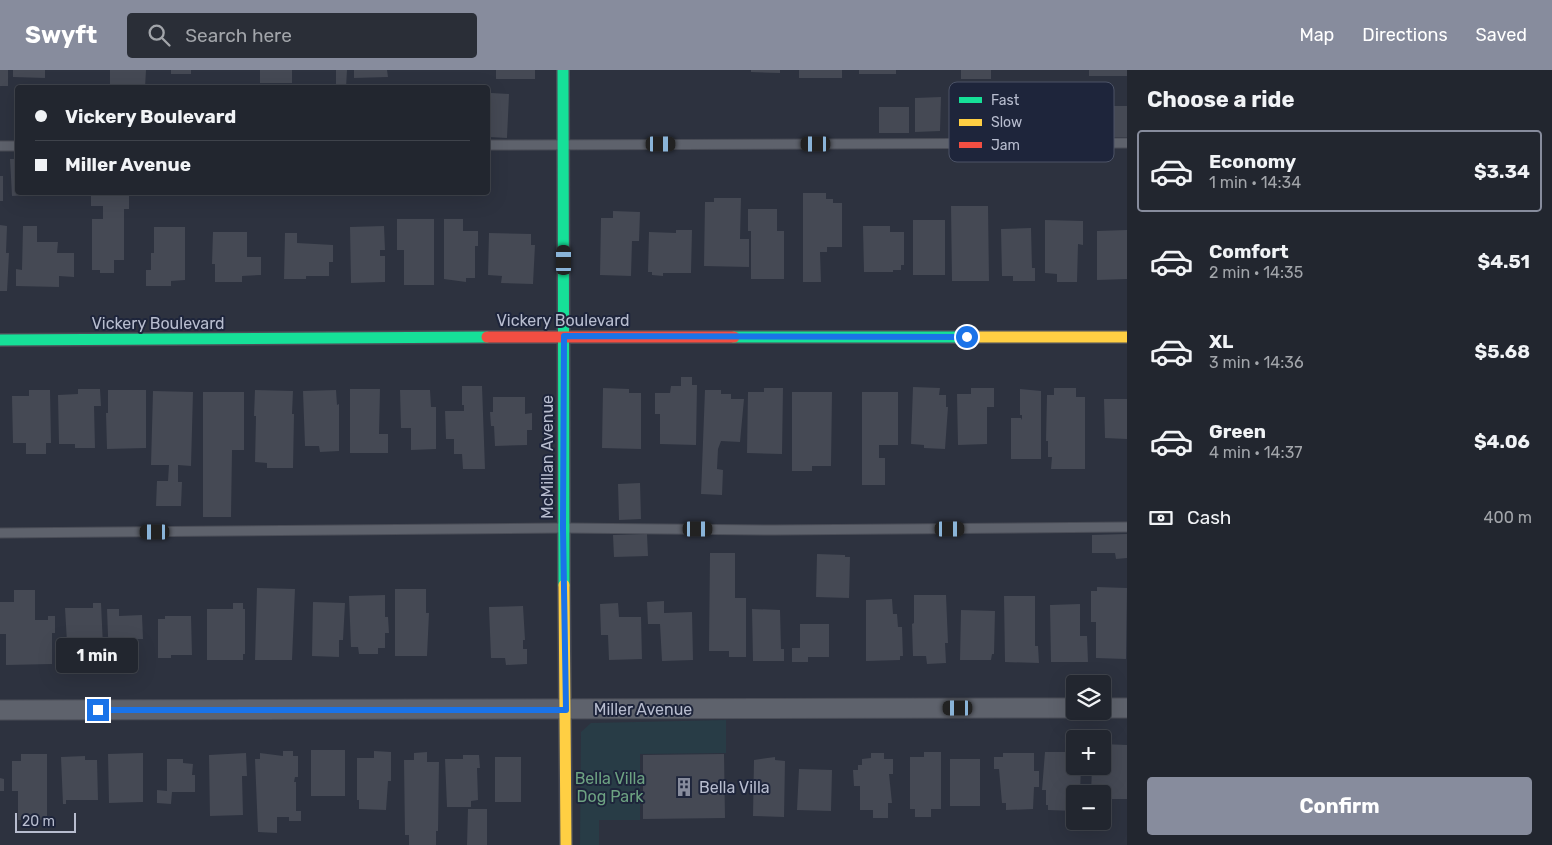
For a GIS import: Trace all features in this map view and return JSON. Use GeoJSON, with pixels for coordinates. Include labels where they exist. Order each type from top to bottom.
{"type":"FeatureCollection","features":[{"type":"Feature","properties":{"kind":"street","name":"McMillan Avenue"},"geometry":{"type":"LineString","coordinates":[[563,70],[563,528],[566,845]]}},
{"type":"Feature","properties":{"kind":"street","name":"Vickery Boulevard"},"geometry":{"type":"LineString","coordinates":[[0,340],[564,336],[1127,337]]}},
{"type":"Feature","properties":{"kind":"street","name":"Miller Avenue"},"geometry":{"type":"LineString","coordinates":[[0,710],[1066,708]]}},
{"type":"Feature","properties":{"kind":"street"},"geometry":{"type":"LineString","coordinates":[[1111,708],[1127,708]]}},
{"type":"Feature","properties":{"kind":"lane"},"geometry":{"type":"LineString","coordinates":[[1114,143],[1127,143]]}},
{"type":"Feature","properties":{"kind":"lane"},"geometry":{"type":"LineString","coordinates":[[490,145],[949,144]]}},
{"type":"Feature","properties":{"kind":"lane"},"geometry":{"type":"LineString","coordinates":[[0,146],[15,146]]}},
{"type":"Feature","properties":{"kind":"lane"},"geometry":{"type":"LineString","coordinates":[[0,533],[563,528],[785,530],[1127,527]]}},
{"type":"Feature","properties":{"kind":"green space","name":"Bella Villa Dog Park"},"geometry":{"type":"Polygon","coordinates":[[[726,720],[726,753],[640,754],[640,820],[599,820],[599,845],[580,845],[581,732],[591,723],[726,720]]]}},
{"type":"Feature","properties":{"kind":"building"},"geometry":{"type":"Polygon","coordinates":[[[0,70],[8,70],[8,86],[0,86],[0,70]]]}},
{"type":"Feature","properties":{"kind":"building"},"geometry":{"type":"Polygon","coordinates":[[[13,70],[45,70],[45,78],[13,77],[13,70]]]}},
{"type":"Feature","properties":{"kind":"building"},"geometry":{"type":"Polygon","coordinates":[[[110,70],[146,70],[145,85],[110,85],[110,70]]]}},
{"type":"Feature","properties":{"kind":"building"},"geometry":{"type":"Polygon","coordinates":[[[171,70],[191,70],[191,74],[171,74],[171,70]]]}},
{"type":"Feature","properties":{"kind":"building"},"geometry":{"type":"Polygon","coordinates":[[[260,70],[292,70],[292,83],[260,83],[260,70]]]}},
{"type":"Feature","properties":{"kind":"building"},"geometry":{"type":"Polygon","coordinates":[[[336,70],[347,70],[346,85],[336,85],[336,70]]]}},
{"type":"Feature","properties":{"kind":"building"},"geometry":{"type":"Polygon","coordinates":[[[354,70],[387,70],[388,77],[354,78],[354,70]]]}},
{"type":"Feature","properties":{"kind":"building"},"geometry":{"type":"Polygon","coordinates":[[[496,70],[535,70],[535,79],[496,79],[496,70]]]}},
{"type":"Feature","properties":{"kind":"building"},"geometry":{"type":"Polygon","coordinates":[[[751,70],[780,70],[780,73],[751,72],[751,70]]]}},
{"type":"Feature","properties":{"kind":"building"},"geometry":{"type":"Polygon","coordinates":[[[799,70],[842,70],[842,78],[799,78],[799,70]]]}},
{"type":"Feature","properties":{"kind":"building"},"geometry":{"type":"Polygon","coordinates":[[[859,70],[896,70],[896,74],[859,74],[859,70]]]}},
{"type":"Feature","properties":{"kind":"building"},"geometry":{"type":"Polygon","coordinates":[[[961,70],[991,70],[991,79],[961,79],[961,70]]]}},
{"type":"Feature","properties":{"kind":"building"},"geometry":{"type":"Polygon","coordinates":[[[1089,70],[1127,70],[1127,76],[1089,76],[1089,70]]]}},
{"type":"Feature","properties":{"kind":"building"},"geometry":{"type":"Polygon","coordinates":[[[491,93],[509,94],[507,138],[490,137],[491,93]]]}},
{"type":"Feature","properties":{"kind":"building"},"geometry":{"type":"Polygon","coordinates":[[[941,97],[940,131],[915,132],[915,98],[941,97]]]}},
{"type":"Feature","properties":{"kind":"building"},"geometry":{"type":"Polygon","coordinates":[[[1114,106],[1127,106],[1127,137],[1114,137],[1114,106]]]}},
{"type":"Feature","properties":{"kind":"building"},"geometry":{"type":"Polygon","coordinates":[[[879,107],[909,107],[909,133],[879,133],[879,107]]]}},
{"type":"Feature","properties":{"kind":"building"},"geometry":{"type":"Polygon","coordinates":[[[10,159],[15,159],[15,195],[28,195],[12,196],[10,159]]]}},
{"type":"Feature","properties":{"kind":"building"},"geometry":{"type":"Polygon","coordinates":[[[0,176],[3,176],[3,201],[0,201],[0,176]]]}},
{"type":"Feature","properties":{"kind":"building"},"geometry":{"type":"Polygon","coordinates":[[[803,193],[826,193],[826,199],[833,199],[833,203],[842,203],[842,247],[827,247],[827,252],[820,252],[821,282],[803,282],[803,193]]]}},
{"type":"Feature","properties":{"kind":"building"},"geometry":{"type":"Polygon","coordinates":[[[91,195],[129,195],[129,209],[124,209],[124,260],[114,260],[114,273],[100,273],[100,270],[92,270],[92,219],[103,219],[103,206],[91,206],[91,195]]]}},
{"type":"Feature","properties":{"kind":"building"},"geometry":{"type":"Polygon","coordinates":[[[714,198],[741,198],[740,239],[749,239],[749,267],[704,266],[705,202],[714,202],[714,198]]]}},
{"type":"Feature","properties":{"kind":"building"},"geometry":{"type":"Polygon","coordinates":[[[951,206],[988,206],[989,281],[952,281],[951,206]]]}},
{"type":"Feature","properties":{"kind":"building"},"geometry":{"type":"Polygon","coordinates":[[[748,209],[777,209],[777,231],[784,231],[784,279],[751,279],[751,231],[748,231],[748,209]]]}},
{"type":"Feature","properties":{"kind":"building"},"geometry":{"type":"Polygon","coordinates":[[[613,211],[640,212],[639,241],[632,241],[631,276],[600,275],[601,218],[613,218],[613,211]]]}},
{"type":"Feature","properties":{"kind":"building"},"geometry":{"type":"Polygon","coordinates":[[[397,219],[434,219],[434,285],[404,285],[404,250],[397,250],[397,219]]]}},
{"type":"Feature","properties":{"kind":"building"},"geometry":{"type":"Polygon","coordinates":[[[444,219],[463,219],[463,231],[478,231],[478,246],[475,246],[475,278],[466,278],[466,282],[444,279],[444,219]]]}},
{"type":"Feature","properties":{"kind":"building"},"geometry":{"type":"Polygon","coordinates":[[[913,220],[945,220],[945,275],[913,275],[913,220]]]}},
{"type":"Feature","properties":{"kind":"building"},"geometry":{"type":"Polygon","coordinates":[[[1045,220],[1083,221],[1083,245],[1078,244],[1077,282],[1057,282],[1057,274],[1045,273],[1045,220]]]}},
{"type":"Feature","properties":{"kind":"building"},"geometry":{"type":"Polygon","coordinates":[[[0,225],[7,226],[6,253],[9,253],[7,291],[0,291],[0,225]]]}},
{"type":"Feature","properties":{"kind":"building"},"geometry":{"type":"Polygon","coordinates":[[[23,226],[37,226],[37,242],[58,242],[57,253],[74,253],[74,277],[59,276],[59,287],[16,286],[16,269],[22,270],[23,226]]]}},
{"type":"Feature","properties":{"kind":"building"},"geometry":{"type":"Polygon","coordinates":[[[384,226],[385,250],[380,250],[380,256],[385,256],[385,282],[351,283],[350,227],[384,226]]]}},
{"type":"Feature","properties":{"kind":"building"},"geometry":{"type":"Polygon","coordinates":[[[863,226],[890,226],[890,232],[904,232],[904,265],[901,265],[901,270],[893,270],[893,272],[864,272],[863,226]]]}},
{"type":"Feature","properties":{"kind":"building"},"geometry":{"type":"Polygon","coordinates":[[[154,227],[185,227],[185,280],[171,281],[171,286],[146,286],[146,270],[151,270],[151,253],[154,253],[154,227]]]}},
{"type":"Feature","properties":{"kind":"building"},"geometry":{"type":"Polygon","coordinates":[[[1031,228],[1032,268],[1035,268],[1035,281],[1013,281],[1013,276],[1002,276],[1001,229],[1031,228]]]}},
{"type":"Feature","properties":{"kind":"building"},"geometry":{"type":"Polygon","coordinates":[[[676,230],[692,230],[691,273],[663,273],[663,276],[652,275],[652,272],[648,272],[649,232],[676,233],[676,230]]]}},
{"type":"Feature","properties":{"kind":"building"},"geometry":{"type":"Polygon","coordinates":[[[1127,230],[1127,279],[1097,280],[1097,231],[1127,230]]]}},
{"type":"Feature","properties":{"kind":"building"},"geometry":{"type":"Polygon","coordinates":[[[213,232],[247,232],[247,257],[261,257],[261,275],[242,276],[242,282],[215,282],[215,264],[212,264],[213,232]]]}},
{"type":"Feature","properties":{"kind":"building"},"geometry":{"type":"Polygon","coordinates":[[[285,233],[297,233],[297,243],[333,245],[333,262],[329,262],[329,276],[306,276],[306,279],[284,279],[285,233]]]}},
{"type":"Feature","properties":{"kind":"building"},"geometry":{"type":"Polygon","coordinates":[[[489,233],[531,234],[531,245],[535,245],[533,284],[501,283],[502,276],[488,275],[489,233]]]}},
{"type":"Feature","properties":{"kind":"building"},"geometry":{"type":"Polygon","coordinates":[[[681,377],[692,377],[692,385],[697,385],[696,445],[660,444],[660,414],[655,414],[655,393],[670,393],[671,386],[681,386],[681,377]]]}},
{"type":"Feature","properties":{"kind":"building"},"geometry":{"type":"Polygon","coordinates":[[[462,386],[482,386],[485,469],[463,469],[462,454],[454,454],[454,439],[446,439],[445,411],[464,411],[464,405],[462,405],[462,386]]]}},
{"type":"Feature","properties":{"kind":"building"},"geometry":{"type":"Polygon","coordinates":[[[913,387],[940,388],[939,395],[946,395],[946,407],[948,407],[945,449],[924,448],[924,445],[911,444],[913,387]]]}},
{"type":"Feature","properties":{"kind":"building"},"geometry":{"type":"Polygon","coordinates":[[[603,388],[629,389],[629,393],[641,393],[641,449],[602,448],[603,388]]]}},
{"type":"Feature","properties":{"kind":"building"},"geometry":{"type":"Polygon","coordinates":[[[764,388],[783,388],[782,454],[747,453],[748,392],[764,392],[764,388]]]}},
{"type":"Feature","properties":{"kind":"building"},"geometry":{"type":"Polygon","coordinates":[[[971,388],[994,388],[994,407],[987,407],[987,444],[958,445],[957,394],[971,394],[971,388]]]}},
{"type":"Feature","properties":{"kind":"building"},"geometry":{"type":"Polygon","coordinates":[[[1054,388],[1076,388],[1076,397],[1085,397],[1085,469],[1051,469],[1052,457],[1048,457],[1048,441],[1046,441],[1047,395],[1054,395],[1054,388]]]}},
{"type":"Feature","properties":{"kind":"building"},"geometry":{"type":"Polygon","coordinates":[[[78,389],[100,389],[101,406],[94,406],[95,448],[75,448],[75,444],[59,444],[58,395],[78,394],[78,389]]]}},
{"type":"Feature","properties":{"kind":"building"},"geometry":{"type":"Polygon","coordinates":[[[350,389],[380,389],[379,434],[388,434],[388,453],[350,453],[350,389]]]}},
{"type":"Feature","properties":{"kind":"building"},"geometry":{"type":"Polygon","coordinates":[[[1020,389],[1041,391],[1041,459],[1011,459],[1011,418],[1021,418],[1022,420],[1022,415],[1020,415],[1020,389]]]}},
{"type":"Feature","properties":{"kind":"building"},"geometry":{"type":"Polygon","coordinates":[[[29,390],[50,390],[51,443],[46,443],[46,454],[26,454],[26,443],[13,443],[12,396],[29,396],[29,390]]]}},
{"type":"Feature","properties":{"kind":"building"},"geometry":{"type":"Polygon","coordinates":[[[108,390],[146,390],[146,448],[107,449],[106,413],[108,413],[108,390]]]}},
{"type":"Feature","properties":{"kind":"building"},"geometry":{"type":"Polygon","coordinates":[[[255,390],[293,391],[293,468],[267,468],[267,463],[255,462],[255,390]]]}},
{"type":"Feature","properties":{"kind":"building"},"geometry":{"type":"Polygon","coordinates":[[[336,390],[337,405],[339,404],[339,451],[320,452],[319,446],[305,446],[303,391],[336,390]]]}},
{"type":"Feature","properties":{"kind":"building"},"geometry":{"type":"Polygon","coordinates":[[[400,390],[430,390],[431,407],[436,407],[436,449],[411,450],[411,428],[401,428],[400,390]]]}},
{"type":"Feature","properties":{"kind":"building"},"geometry":{"type":"Polygon","coordinates":[[[705,390],[721,390],[721,394],[731,394],[731,399],[744,399],[740,442],[721,441],[718,449],[717,469],[723,470],[722,495],[701,494],[705,390]]]}},
{"type":"Feature","properties":{"kind":"building"},"geometry":{"type":"Polygon","coordinates":[[[153,391],[193,392],[191,466],[178,465],[178,482],[182,482],[181,506],[156,506],[157,481],[168,481],[169,465],[151,465],[153,391]]]}},
{"type":"Feature","properties":{"kind":"building"},"geometry":{"type":"Polygon","coordinates":[[[203,392],[244,392],[244,450],[232,450],[231,517],[203,517],[203,392]]]}},
{"type":"Feature","properties":{"kind":"building"},"geometry":{"type":"Polygon","coordinates":[[[792,392],[832,392],[831,466],[812,466],[812,471],[792,471],[792,392]]]}},
{"type":"Feature","properties":{"kind":"building"},"geometry":{"type":"Polygon","coordinates":[[[862,392],[898,392],[898,445],[879,445],[879,458],[885,458],[885,485],[862,485],[862,392]]]}},
{"type":"Feature","properties":{"kind":"building"},"geometry":{"type":"Polygon","coordinates":[[[493,397],[525,397],[525,414],[532,413],[532,430],[527,430],[527,445],[495,446],[494,426],[491,426],[490,412],[493,412],[493,397]]]}},
{"type":"Feature","properties":{"kind":"building"},"geometry":{"type":"Polygon","coordinates":[[[1104,399],[1127,399],[1127,439],[1105,438],[1104,399]]]}},
{"type":"Feature","properties":{"kind":"building"},"geometry":{"type":"Polygon","coordinates":[[[640,483],[641,519],[619,520],[618,484],[640,483]]]}},
{"type":"Feature","properties":{"kind":"building"},"geometry":{"type":"Polygon","coordinates":[[[647,534],[648,556],[614,557],[613,535],[647,534]]]}},
{"type":"Feature","properties":{"kind":"building"},"geometry":{"type":"Polygon","coordinates":[[[1127,534],[1127,558],[1116,559],[1115,553],[1092,553],[1092,535],[1127,534]]]}},
{"type":"Feature","properties":{"kind":"building"},"geometry":{"type":"Polygon","coordinates":[[[710,553],[735,553],[735,598],[746,598],[746,657],[729,657],[729,651],[709,651],[710,553]]]}},
{"type":"Feature","properties":{"kind":"building"},"geometry":{"type":"Polygon","coordinates":[[[817,554],[845,555],[845,557],[850,557],[849,598],[816,597],[817,554]]]}},
{"type":"Feature","properties":{"kind":"building"},"geometry":{"type":"Polygon","coordinates":[[[1097,587],[1127,588],[1126,659],[1096,658],[1096,622],[1091,622],[1091,591],[1097,591],[1097,587]]]}},
{"type":"Feature","properties":{"kind":"building"},"geometry":{"type":"Polygon","coordinates":[[[257,588],[295,589],[292,660],[255,660],[257,588]]]}},
{"type":"Feature","properties":{"kind":"building"},"geometry":{"type":"Polygon","coordinates":[[[395,589],[426,589],[426,613],[429,613],[427,656],[395,656],[395,589]]]}},
{"type":"Feature","properties":{"kind":"building"},"geometry":{"type":"Polygon","coordinates":[[[14,590],[35,590],[35,620],[48,620],[48,616],[55,616],[55,633],[52,633],[52,664],[6,665],[6,634],[0,634],[0,602],[14,602],[14,590]]]}},
{"type":"Feature","properties":{"kind":"building"},"geometry":{"type":"Polygon","coordinates":[[[385,595],[385,617],[388,617],[389,633],[385,633],[385,648],[378,648],[378,654],[359,654],[358,647],[351,647],[349,596],[385,595]]]}},
{"type":"Feature","properties":{"kind":"building"},"geometry":{"type":"Polygon","coordinates":[[[914,595],[946,595],[948,643],[945,643],[946,663],[927,664],[926,656],[913,656],[912,624],[914,623],[914,595]]]}},
{"type":"Feature","properties":{"kind":"building"},"geometry":{"type":"Polygon","coordinates":[[[1004,596],[1035,596],[1035,646],[1038,646],[1039,663],[1005,662],[1004,596]]]}},
{"type":"Feature","properties":{"kind":"building"},"geometry":{"type":"Polygon","coordinates":[[[892,599],[893,614],[897,614],[898,627],[902,627],[903,656],[900,656],[900,660],[866,661],[866,600],[892,599]]]}},
{"type":"Feature","properties":{"kind":"building"},"geometry":{"type":"Polygon","coordinates":[[[664,601],[664,613],[692,612],[693,660],[662,661],[660,624],[648,624],[647,602],[664,601]]]}},
{"type":"Feature","properties":{"kind":"building"},"geometry":{"type":"Polygon","coordinates":[[[313,602],[345,603],[343,640],[339,640],[339,657],[312,656],[313,602]]]}},
{"type":"Feature","properties":{"kind":"building"},"geometry":{"type":"Polygon","coordinates":[[[93,603],[101,603],[103,646],[100,646],[100,659],[86,659],[86,662],[68,660],[65,608],[93,608],[93,603]]]}},
{"type":"Feature","properties":{"kind":"building"},"geometry":{"type":"Polygon","coordinates":[[[233,603],[243,603],[243,609],[245,609],[245,654],[243,654],[243,660],[207,660],[207,609],[233,609],[233,603]]]}},
{"type":"Feature","properties":{"kind":"building"},"geometry":{"type":"Polygon","coordinates":[[[618,603],[619,617],[641,617],[642,659],[609,660],[608,635],[601,635],[600,604],[618,603]]]}},
{"type":"Feature","properties":{"kind":"building"},"geometry":{"type":"Polygon","coordinates":[[[1080,604],[1080,636],[1087,636],[1088,662],[1051,662],[1050,605],[1080,604]]]}},
{"type":"Feature","properties":{"kind":"building"},"geometry":{"type":"Polygon","coordinates":[[[523,606],[525,640],[523,640],[523,649],[527,649],[527,664],[506,665],[505,658],[491,658],[489,607],[523,606]]]}},
{"type":"Feature","properties":{"kind":"building"},"geometry":{"type":"Polygon","coordinates":[[[107,609],[119,609],[119,616],[142,615],[143,639],[136,639],[137,661],[109,662],[107,609]]]}},
{"type":"Feature","properties":{"kind":"building"},"geometry":{"type":"Polygon","coordinates":[[[752,609],[780,610],[781,649],[784,649],[784,661],[753,661],[752,609]]]}},
{"type":"Feature","properties":{"kind":"building"},"geometry":{"type":"Polygon","coordinates":[[[961,610],[995,611],[994,654],[992,654],[991,660],[960,660],[961,610]]]}},
{"type":"Feature","properties":{"kind":"building"},"geometry":{"type":"Polygon","coordinates":[[[165,616],[191,616],[192,655],[171,655],[171,658],[158,658],[158,619],[165,619],[165,616]]]}},
{"type":"Feature","properties":{"kind":"building"},"geometry":{"type":"Polygon","coordinates":[[[800,624],[829,624],[829,657],[808,657],[808,662],[792,662],[792,648],[800,648],[800,624]]]}},
{"type":"Feature","properties":{"kind":"building"},"geometry":{"type":"Polygon","coordinates":[[[1111,744],[1127,745],[1127,799],[1111,799],[1111,785],[1091,785],[1092,775],[1111,775],[1111,744]]]}},
{"type":"Feature","properties":{"kind":"building"},"geometry":{"type":"Polygon","coordinates":[[[311,750],[345,750],[345,796],[311,796],[311,750]]]}},
{"type":"Feature","properties":{"kind":"building"},"geometry":{"type":"Polygon","coordinates":[[[283,751],[293,751],[293,756],[298,756],[298,777],[295,777],[294,782],[296,782],[296,811],[301,811],[301,821],[289,821],[289,817],[277,817],[277,833],[258,832],[255,759],[260,759],[260,753],[283,756],[283,751]]]}},
{"type":"Feature","properties":{"kind":"building"},"geometry":{"type":"Polygon","coordinates":[[[374,751],[391,752],[391,781],[388,781],[386,810],[359,809],[359,800],[357,800],[357,758],[374,758],[374,751]]]}},
{"type":"Feature","properties":{"kind":"building"},"geometry":{"type":"Polygon","coordinates":[[[427,752],[427,762],[439,762],[436,845],[409,845],[409,835],[405,835],[404,760],[414,760],[414,753],[427,752]]]}},
{"type":"Feature","properties":{"kind":"building"},"geometry":{"type":"Polygon","coordinates":[[[924,752],[941,752],[941,809],[931,809],[931,817],[915,817],[915,809],[910,809],[910,757],[924,757],[924,752]]]}},
{"type":"Feature","properties":{"kind":"building"},"geometry":{"type":"Polygon","coordinates":[[[1045,752],[1066,752],[1066,775],[1081,775],[1080,785],[1066,785],[1066,811],[1048,810],[1046,790],[1042,790],[1045,752]]]}},
{"type":"Feature","properties":{"kind":"building"},"geometry":{"type":"Polygon","coordinates":[[[143,753],[143,802],[109,803],[108,754],[143,753]]]}},
{"type":"Feature","properties":{"kind":"building"},"geometry":{"type":"Polygon","coordinates":[[[246,753],[247,776],[242,776],[243,815],[210,816],[209,755],[246,753]]]}},
{"type":"Feature","properties":{"kind":"building"},"geometry":{"type":"Polygon","coordinates":[[[871,753],[884,753],[884,759],[893,759],[893,774],[889,774],[892,803],[888,803],[888,818],[873,818],[873,810],[860,810],[860,786],[854,786],[853,770],[858,770],[858,765],[862,765],[862,759],[871,758],[871,753]]]}},
{"type":"Feature","properties":{"kind":"building"},"geometry":{"type":"Polygon","coordinates":[[[1003,753],[1034,753],[1034,771],[1039,771],[1039,787],[1034,787],[1033,809],[1006,810],[1006,803],[1002,803],[999,769],[994,769],[994,757],[1003,757],[1003,753]]]}},
{"type":"Feature","properties":{"kind":"building"},"geometry":{"type":"Polygon","coordinates":[[[21,754],[47,754],[47,820],[18,820],[18,791],[12,791],[12,761],[21,761],[21,754]]]}},
{"type":"Feature","properties":{"kind":"building","name":"Bella Villa"},"geometry":{"type":"Polygon","coordinates":[[[724,754],[725,818],[643,819],[643,755],[724,754]]]}},
{"type":"Feature","properties":{"kind":"building"},"geometry":{"type":"Polygon","coordinates":[[[463,755],[479,755],[480,768],[477,768],[478,800],[471,801],[471,807],[447,807],[445,759],[463,759],[463,755]]]}},
{"type":"Feature","properties":{"kind":"building"},"geometry":{"type":"Polygon","coordinates":[[[85,756],[85,760],[97,760],[98,800],[66,800],[66,804],[63,804],[61,757],[85,756]]]}},
{"type":"Feature","properties":{"kind":"building"},"geometry":{"type":"Polygon","coordinates":[[[495,757],[521,757],[521,802],[495,802],[495,757]]]}},
{"type":"Feature","properties":{"kind":"building"},"geometry":{"type":"Polygon","coordinates":[[[775,757],[775,760],[785,761],[784,817],[753,816],[754,760],[775,757]]]}},
{"type":"Feature","properties":{"kind":"building"},"geometry":{"type":"Polygon","coordinates":[[[167,759],[183,759],[183,763],[193,764],[192,775],[195,775],[195,792],[172,792],[171,804],[157,803],[157,790],[167,791],[167,759]]]}},
{"type":"Feature","properties":{"kind":"building"},"geometry":{"type":"Polygon","coordinates":[[[950,759],[980,759],[980,806],[950,806],[950,759]]]}},
{"type":"Feature","properties":{"kind":"building"},"geometry":{"type":"Polygon","coordinates":[[[799,769],[832,770],[831,811],[797,810],[799,769]]]}},
{"type":"Feature","properties":{"kind":"building"},"geometry":{"type":"Polygon","coordinates":[[[0,778],[4,779],[4,791],[0,791],[0,778]]]}},
{"type":"Feature","properties":{"kind":"building"},"geometry":{"type":"Polygon","coordinates":[[[468,809],[487,809],[487,845],[467,845],[468,809]]]}},
{"type":"Feature","properties":{"kind":"traffic: fast"},"geometry":{"type":"LineString","coordinates":[[563,70],[564,585]]}},
{"type":"Feature","properties":{"kind":"traffic: fast"},"geometry":{"type":"LineString","coordinates":[[0,340],[487,337]]}},
{"type":"Feature","properties":{"kind":"traffic: fast"},"geometry":{"type":"LineString","coordinates":[[734,337],[972,337]]}},
{"type":"Feature","properties":{"kind":"traffic: slow"},"geometry":{"type":"LineString","coordinates":[[972,337],[1127,337]]}},
{"type":"Feature","properties":{"kind":"traffic: slow"},"geometry":{"type":"LineString","coordinates":[[564,585],[566,845]]}},
{"type":"Feature","properties":{"kind":"traffic: jam"},"geometry":{"type":"LineString","coordinates":[[487,337],[734,337]]}},
{"type":"Feature","properties":{"kind":"place","name":"Bella Villa"},"geometry":{"type":"Point","coordinates":[684,787]}},
{"type":"Feature","properties":{"kind":"route"},"geometry":{"type":"LineString","coordinates":[[98,710],[566,710],[563,528],[564,336],[967,337]]}}]}
